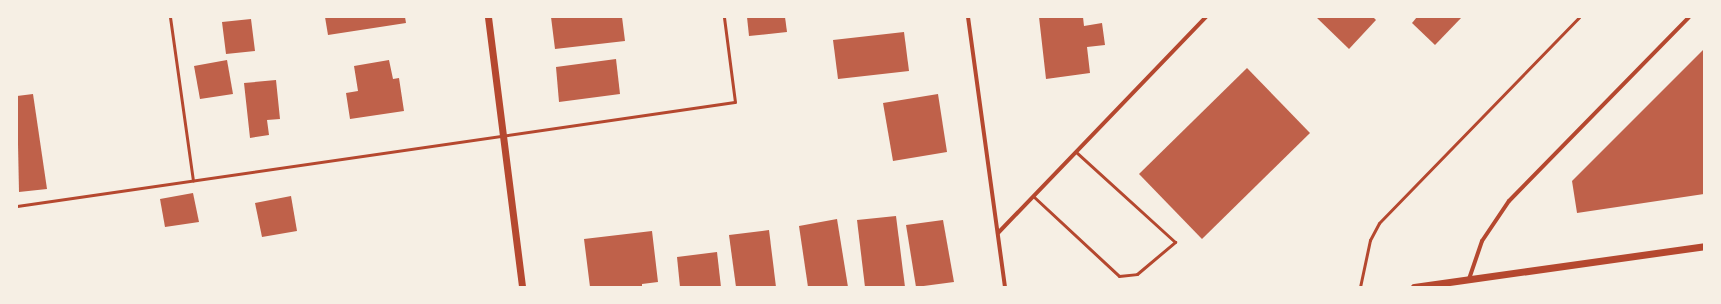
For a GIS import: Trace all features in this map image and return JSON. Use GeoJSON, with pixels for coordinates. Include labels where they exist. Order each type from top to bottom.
{"type":"FeatureCollection","features":[{"type":"Feature","properties":{"kind":"street"},"geometry":{"type":"LineString","coordinates":[[488,17],[522,287]]}},
{"type":"Feature","properties":{"kind":"street"},"geometry":{"type":"LineString","coordinates":[[968,17],[1005,287]]}},
{"type":"Feature","properties":{"kind":"street"},"geometry":{"type":"LineString","coordinates":[[998,233],[1206,17]]}},
{"type":"Feature","properties":{"kind":"street"},"geometry":{"type":"LineString","coordinates":[[1461,287],[1469,279],[1482,241],[1509,201],[1689,17]]}},
{"type":"Feature","properties":{"kind":"street"},"geometry":{"type":"LineString","coordinates":[[1414,287],[1704,246]]}},
{"type":"Feature","properties":{"kind":"lane"},"geometry":{"type":"LineString","coordinates":[[170,17],[193,180]]}},
{"type":"Feature","properties":{"kind":"lane"},"geometry":{"type":"LineString","coordinates":[[17,206],[734,102],[724,17]]}},
{"type":"Feature","properties":{"kind":"lane"},"geometry":{"type":"LineString","coordinates":[[1360,287],[1370,240],[1379,223],[1579,17]]}},
{"type":"Feature","properties":{"kind":"lane"},"geometry":{"type":"LineString","coordinates":[[1033,196],[1118,276],[1137,274],[1175,242],[1076,152]]}},
{"type":"Feature","properties":{"kind":"building"},"geometry":{"type":"Polygon","coordinates":[[[325,17],[405,17],[406,23],[328,35],[325,17]]]}},
{"type":"Feature","properties":{"kind":"building"},"geometry":{"type":"Polygon","coordinates":[[[551,17],[622,17],[625,41],[555,49],[551,17]]]}},
{"type":"Feature","properties":{"kind":"building"},"geometry":{"type":"Polygon","coordinates":[[[747,17],[785,17],[787,32],[749,36],[747,17]]]}},
{"type":"Feature","properties":{"kind":"building"},"geometry":{"type":"Polygon","coordinates":[[[1039,17],[1083,17],[1084,26],[1102,23],[1105,45],[1087,47],[1090,73],[1046,79],[1039,17]]]}},
{"type":"Feature","properties":{"kind":"building"},"geometry":{"type":"Polygon","coordinates":[[[1316,17],[1373,17],[1376,20],[1349,49],[1316,17]]]}},
{"type":"Feature","properties":{"kind":"building"},"geometry":{"type":"Polygon","coordinates":[[[1417,17],[1462,17],[1435,45],[1412,23],[1417,17]]]}},
{"type":"Feature","properties":{"kind":"building"},"geometry":{"type":"Polygon","coordinates":[[[251,19],[255,51],[226,54],[222,22],[251,19]]]}},
{"type":"Feature","properties":{"kind":"building"},"geometry":{"type":"Polygon","coordinates":[[[904,32],[909,71],[838,79],[833,40],[904,32]]]}},
{"type":"Feature","properties":{"kind":"building"},"geometry":{"type":"Polygon","coordinates":[[[1704,49],[1704,194],[1577,213],[1572,181],[1704,49]]]}},
{"type":"Feature","properties":{"kind":"building"},"geometry":{"type":"Polygon","coordinates":[[[616,59],[620,94],[559,102],[556,67],[616,59]]]}},
{"type":"Feature","properties":{"kind":"building"},"geometry":{"type":"Polygon","coordinates":[[[227,60],[233,94],[200,99],[194,66],[227,60]]]}},
{"type":"Feature","properties":{"kind":"building"},"geometry":{"type":"Polygon","coordinates":[[[389,60],[393,79],[399,78],[404,111],[350,119],[346,93],[358,91],[354,66],[389,60]]]}},
{"type":"Feature","properties":{"kind":"building"},"geometry":{"type":"Polygon","coordinates":[[[1247,68],[1310,133],[1202,239],[1139,174],[1247,68]]]}},
{"type":"Feature","properties":{"kind":"building"},"geometry":{"type":"Polygon","coordinates":[[[276,80],[280,119],[267,120],[269,135],[250,138],[244,83],[276,80]]]}},
{"type":"Feature","properties":{"kind":"building"},"geometry":{"type":"Polygon","coordinates":[[[33,94],[47,189],[19,192],[17,96],[33,94]]]}},
{"type":"Feature","properties":{"kind":"building"},"geometry":{"type":"Polygon","coordinates":[[[938,94],[947,152],[893,161],[883,103],[938,94]]]}},
{"type":"Feature","properties":{"kind":"building"},"geometry":{"type":"Polygon","coordinates":[[[193,193],[199,222],[165,227],[160,199],[193,193]]]}},
{"type":"Feature","properties":{"kind":"building"},"geometry":{"type":"Polygon","coordinates":[[[291,196],[297,231],[262,237],[255,203],[291,196]]]}},
{"type":"Feature","properties":{"kind":"building"},"geometry":{"type":"Polygon","coordinates":[[[896,216],[905,287],[865,287],[857,220],[896,216]]]}},
{"type":"Feature","properties":{"kind":"building"},"geometry":{"type":"Polygon","coordinates":[[[837,219],[848,287],[808,287],[799,226],[837,219]]]}},
{"type":"Feature","properties":{"kind":"building"},"geometry":{"type":"Polygon","coordinates":[[[943,220],[954,282],[916,287],[906,225],[943,220]]]}},
{"type":"Feature","properties":{"kind":"building"},"geometry":{"type":"Polygon","coordinates":[[[769,230],[776,287],[736,287],[729,235],[769,230]]]}},
{"type":"Feature","properties":{"kind":"building"},"geometry":{"type":"Polygon","coordinates":[[[652,231],[658,282],[642,284],[642,287],[590,287],[584,239],[652,231]]]}},
{"type":"Feature","properties":{"kind":"building"},"geometry":{"type":"Polygon","coordinates":[[[717,252],[721,287],[680,287],[677,257],[717,252]]]}}]}
